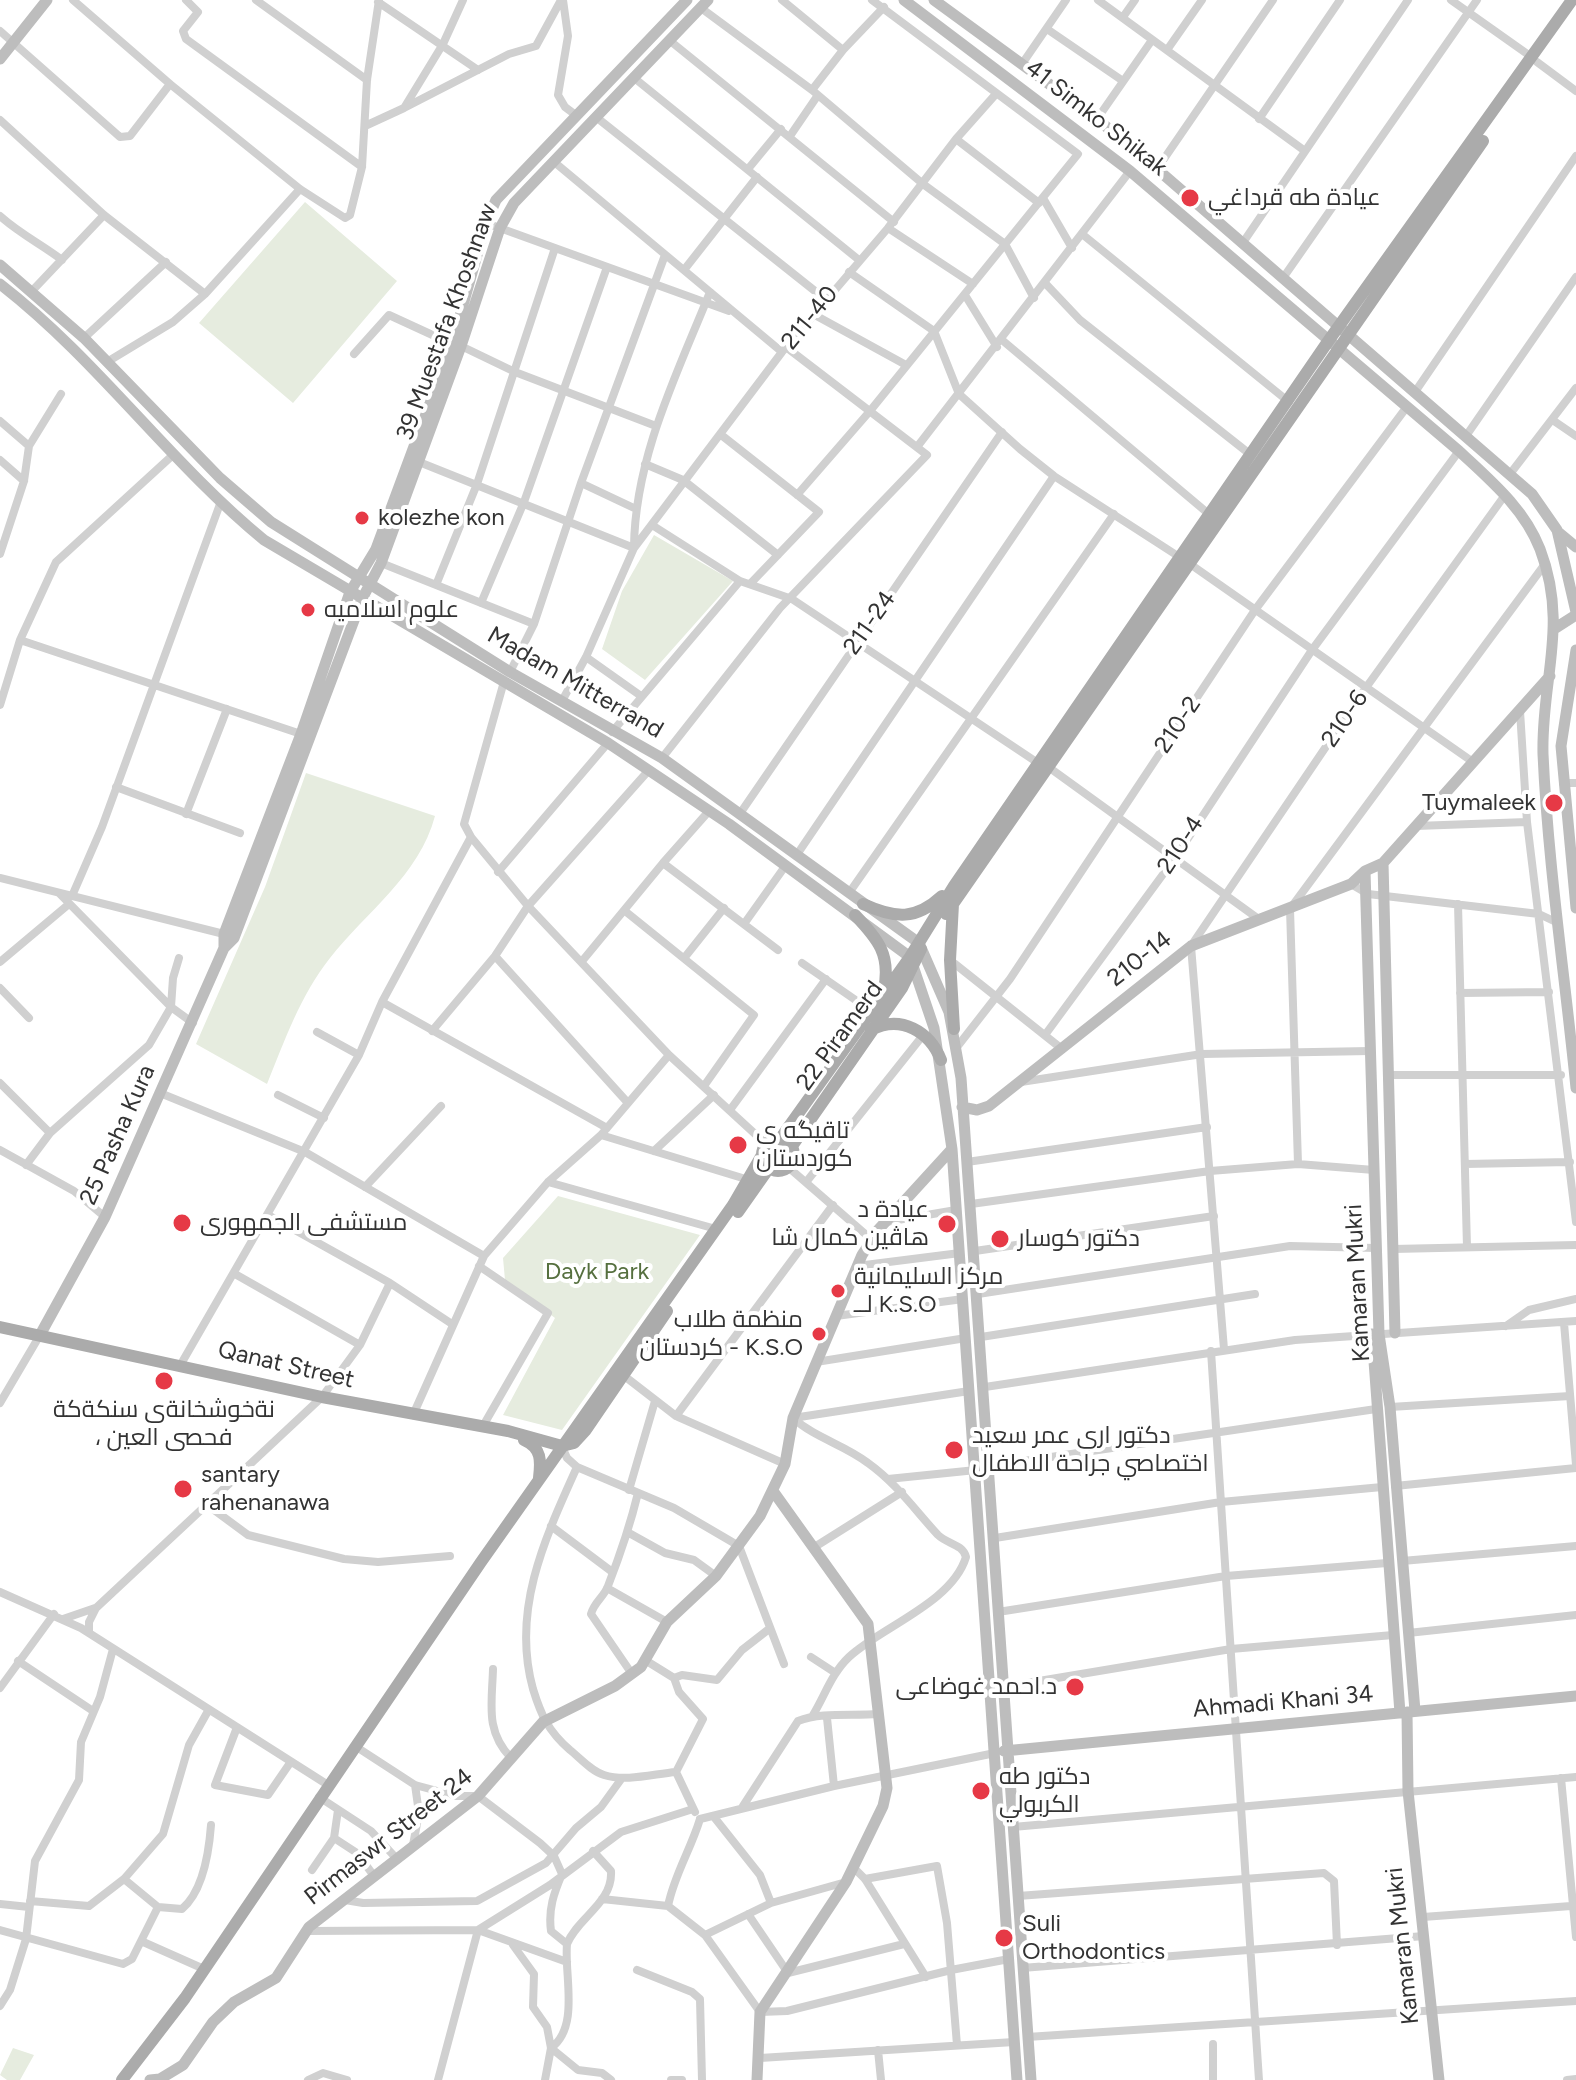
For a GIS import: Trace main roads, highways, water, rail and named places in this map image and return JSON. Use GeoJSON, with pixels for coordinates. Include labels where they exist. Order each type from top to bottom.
{"type":"FeatureCollection","features":[{"type":"Feature","properties":{"kind":"main road"},"geometry":{"type":"LineString","coordinates":[[0,59],[47,0]]}},
{"type":"Feature","properties":{"kind":"main road","name":"39 Muestafa Khoshnaw"},"geometry":{"type":"LineString","coordinates":[[365,581],[381,563],[419,462],[457,345],[486,223],[496,200],[687,0]]}},
{"type":"Feature","properties":{"kind":"main road","name":"41 Simko Shikak"},"geometry":{"type":"LineString","coordinates":[[904,0],[1130,171],[1459,451],[1505,495],[1529,526],[1545,564],[1554,629],[1544,760],[1576,1088]]}},
{"type":"Feature","properties":{"kind":"main road","name":"41 Simko Shikak"},"geometry":{"type":"LineString","coordinates":[[934,0],[1097,119],[1157,169],[1510,474],[1532,494],[1557,530]]}},
{"type":"Feature","properties":{"kind":"main road"},"geometry":{"type":"LineString","coordinates":[[1535,60],[1572,0]]}},
{"type":"Feature","properties":{"kind":"main road","name":"39 Muestafa Khoshnaw"},"geometry":{"type":"LineString","coordinates":[[365,581],[500,228],[514,203],[704,4]]}},
{"type":"Feature","properties":{"kind":"main road"},"geometry":{"type":"LineString","coordinates":[[1185,561],[1210,515],[1251,455],[1346,330],[1535,60],[1576,7]]}},
{"type":"Feature","properties":{"kind":"main road"},"geometry":{"type":"LineString","coordinates":[[1042,104],[1055,89]]}},
{"type":"Feature","properties":{"kind":"main road","name":"Madam Mitterrand"},"geometry":{"type":"LineString","coordinates":[[0,265],[84,338],[220,478],[271,522],[510,672],[562,701],[649,770],[709,811],[849,893],[859,910]]}},
{"type":"Feature","properties":{"kind":"main road","name":"Madam Mitterrand"},"geometry":{"type":"LineString","coordinates":[[0,284],[56,335],[220,504],[264,540],[503,685],[610,738],[662,758],[916,955]]}},
{"type":"Feature","properties":{"kind":"main road"},"geometry":{"type":"LineString","coordinates":[[1031,2080],[1013,1827],[1002,1752],[969,1391],[952,1149],[941,1060],[916,955],[954,886],[1043,764],[1334,344]]}},
{"type":"Feature","properties":{"kind":"main road"},"geometry":{"type":"LineString","coordinates":[[1557,530],[1576,547]]}},
{"type":"Feature","properties":{"kind":"main road"},"geometry":{"type":"LineString","coordinates":[[1554,629],[1576,614],[1557,530]]}},
{"type":"Feature","properties":{"kind":"main road","name":"25 Pasha Kura"},"geometry":{"type":"LineString","coordinates":[[40,1335],[105,1217],[193,1023],[224,948],[224,934],[301,734],[350,592],[365,581]]}},
{"type":"Feature","properties":{"kind":"main road","name":"25 Pasha Kura"},"geometry":{"type":"LineString","coordinates":[[224,948],[234,938],[362,599],[365,581]]}},
{"type":"Feature","properties":{"kind":"main road"},"geometry":{"type":"LineString","coordinates":[[1576,650],[1571,710],[1561,746],[1576,908]]}},
{"type":"Feature","properties":{"kind":"main road"},"geometry":{"type":"LineString","coordinates":[[1365,871],[1383,863],[1552,674]]}},
{"type":"Feature","properties":{"kind":"main road"},"geometry":{"type":"LineString","coordinates":[[142,2080],[125,2077],[204,1969],[319,1797],[716,1229],[749,1180],[764,1149],[780,1139],[884,990],[916,955],[953,904],[1043,764]]}},
{"type":"Feature","properties":{"kind":"main road","name":"Kamaran Mukri"},"geometry":{"type":"LineString","coordinates":[[1383,863],[1395,1333]]}},
{"type":"Feature","properties":{"kind":"main road","name":"Kamaran Mukri"},"geometry":{"type":"LineString","coordinates":[[1365,871],[1376,1248],[1376,1409],[1393,1635],[1407,1712]]}},
{"type":"Feature","properties":{"kind":"main road","name":"210-14"},"geometry":{"type":"LineString","coordinates":[[962,1107],[983,1109],[1191,946],[1351,884],[1365,871]]}},
{"type":"Feature","properties":{"kind":"main road"},"geometry":{"type":"LineString","coordinates":[[859,910],[914,916],[954,886]]}},
{"type":"Feature","properties":{"kind":"main road"},"geometry":{"type":"LineString","coordinates":[[953,904],[950,960],[954,1029],[975,1251],[995,1538],[1003,1687],[1002,1752],[1009,1959],[1017,2080]]}},
{"type":"Feature","properties":{"kind":"main road"},"geometry":{"type":"LineString","coordinates":[[859,910],[884,951],[887,965],[884,990]]}},
{"type":"Feature","properties":{"kind":"main road"},"geometry":{"type":"LineString","coordinates":[[916,955],[944,996],[954,1029]]}},
{"type":"Feature","properties":{"kind":"main road","name":"22 Piramerd"},"geometry":{"type":"LineString","coordinates":[[792,1146],[869,1032],[916,955]]}},
{"type":"Feature","properties":{"kind":"main road"},"geometry":{"type":"LineString","coordinates":[[869,1032],[895,1024],[924,1034],[941,1060]]}},
{"type":"Feature","properties":{"kind":"main road"},"geometry":{"type":"LineString","coordinates":[[1370,1058],[1388,1070]]}},
{"type":"Feature","properties":{"kind":"main road"},"geometry":{"type":"LineString","coordinates":[[769,1168],[788,1167],[793,1159],[792,1146],[780,1139]]}},
{"type":"Feature","properties":{"kind":"main road"},"geometry":{"type":"LineString","coordinates":[[562,1446],[580,1438],[769,1168],[764,1149]]}},
{"type":"Feature","properties":{"kind":"main road","name":"Pirmaswr Street 24"},"geometry":{"type":"LineString","coordinates":[[150,2080],[160,2079],[183,2065],[213,2022],[234,2002],[276,1978],[306,1931],[478,1796],[543,1722],[615,1686],[645,1660],[667,1622],[716,1576],[739,1546],[773,1491],[785,1464],[793,1418],[871,1239],[952,1149]]}},
{"type":"Feature","properties":{"kind":"main road","name":"Qanat Street"},"geometry":{"type":"LineString","coordinates":[[0,1327],[322,1397],[508,1431],[562,1446]]}},
{"type":"Feature","properties":{"kind":"main road","name":"Kamaran Mukri"},"geometry":{"type":"LineString","coordinates":[[1375,1334],[1390,1407],[1408,1633],[1408,1791],[1439,2080]]}},
{"type":"Feature","properties":{"kind":"main road"},"geometry":{"type":"LineString","coordinates":[[508,1431],[537,1449],[539,1480]]}},
{"type":"Feature","properties":{"kind":"main road"},"geometry":{"type":"LineString","coordinates":[[757,2080],[760,2012],[846,1882],[883,1806],[885,1777],[872,1638],[860,1612],[773,1491]]}},
{"type":"Feature","properties":{"kind":"main road"},"geometry":{"type":"LineString","coordinates":[[1384,1518],[1398,1516]]}},
{"type":"Feature","properties":{"kind":"main road","name":"Ahmadi Khani 34"},"geometry":{"type":"LineString","coordinates":[[1002,1752],[1576,1696]]}},
{"type":"Feature","properties":{"kind":"place","name":"عيادة طه قرداغي"},"geometry":{"type":"Point","coordinates":[1190,198]}},
{"type":"Feature","properties":{"kind":"place","name":"kolezhe kon"},"geometry":{"type":"Point","coordinates":[362,518]}},
{"type":"Feature","properties":{"kind":"place","name":"علوم اسلاميه"},"geometry":{"type":"Point","coordinates":[308,610]}},
{"type":"Feature","properties":{"kind":"place","name":"Tuymaleek"},"geometry":{"type":"Point","coordinates":[1554,803]}},
{"type":"Feature","properties":{"kind":"place","name":"تاقيگه ى كوردستان"},"geometry":{"type":"Point","coordinates":[738,1145]}},
{"type":"Feature","properties":{"kind":"place","name":"مستشفى الجمهورى"},"geometry":{"type":"Point","coordinates":[182,1223]}},
{"type":"Feature","properties":{"kind":"place","name":"عيادة د هاڤین کمال شا"},"geometry":{"type":"Point","coordinates":[947,1224]}},
{"type":"Feature","properties":{"kind":"place","name":"دكتور كوسار"},"geometry":{"type":"Point","coordinates":[1000,1239]}},
{"type":"Feature","properties":{"kind":"place","name":"مرکز السلیمانیة لــ K.S.O"},"geometry":{"type":"Point","coordinates":[838,1291]}},
{"type":"Feature","properties":{"kind":"place","name":"منظمة طلاب كردستان - K.S.O"},"geometry":{"type":"Point","coordinates":[819,1334]}},
{"type":"Feature","properties":{"kind":"place","name":"نةخوشخانةى سنكةكة ، فحصى العين"},"geometry":{"type":"Point","coordinates":[164,1381]}},
{"type":"Feature","properties":{"kind":"place","name":"دكتور اري عمر سعيد اختصاصي جراحة الاطفال"},"geometry":{"type":"Point","coordinates":[954,1450]}},
{"type":"Feature","properties":{"kind":"place","name":"santary rahenanawa"},"geometry":{"type":"Point","coordinates":[183,1489]}},
{"type":"Feature","properties":{"kind":"place","name":"د.احمد غوضاعی"},"geometry":{"type":"Point","coordinates":[1075,1687]}},
{"type":"Feature","properties":{"kind":"place","name":"دكتور طه الكربولي"},"geometry":{"type":"Point","coordinates":[981,1791]}},
{"type":"Feature","properties":{"kind":"place","name":"Suli Orthodontics"},"geometry":{"type":"Point","coordinates":[1004,1938]}},
{"type":"Feature","properties":{"kind":"park label","name":"Dayk Park"},"geometry":{"type":"Point","coordinates":[597,1272]}}]}
